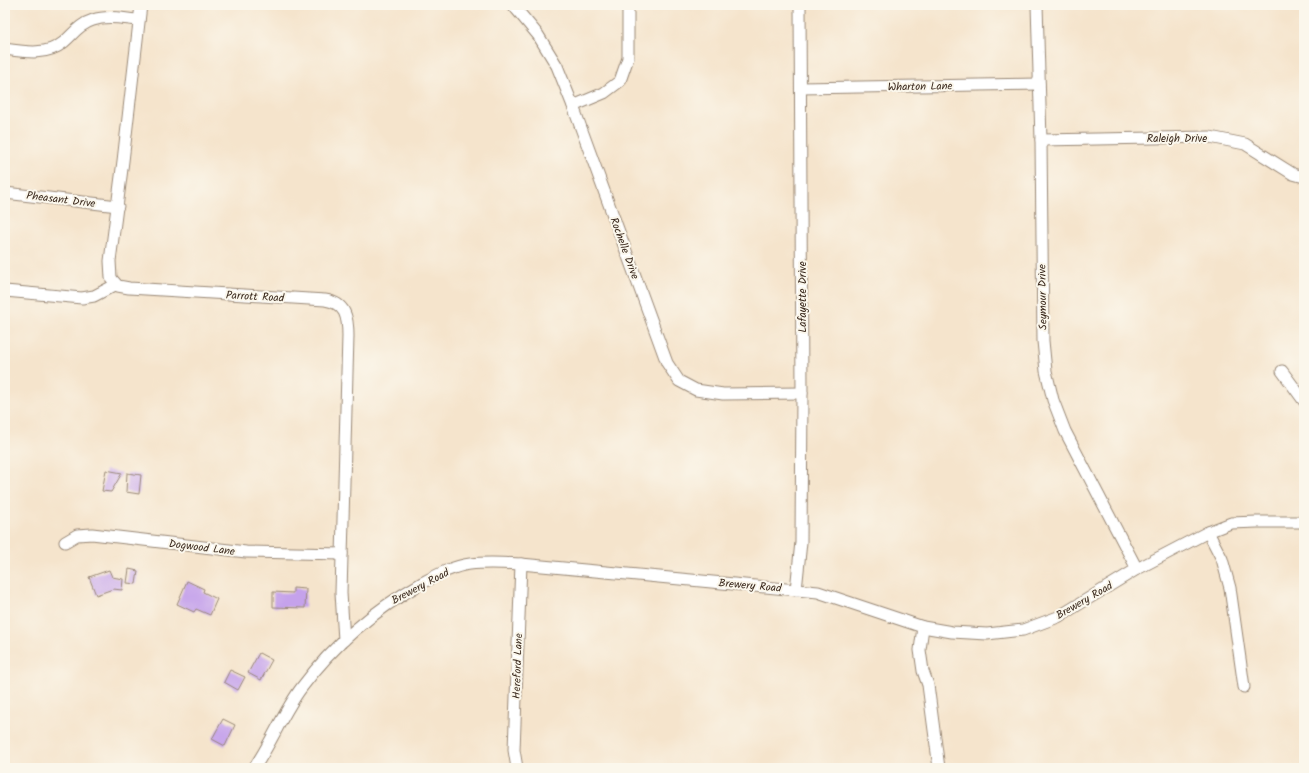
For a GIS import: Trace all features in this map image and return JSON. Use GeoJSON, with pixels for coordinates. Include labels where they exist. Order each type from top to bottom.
{"type":"FeatureCollection","features":[{"type":"Feature","properties":{"kind":"street"},"geometry":{"type":"LineString","coordinates":[[5,291],[82,298],[94,296],[115,285],[111,278],[110,269],[141,5]]}},
{"type":"Feature","properties":{"kind":"street","name":"Rochelle Drive"},"geometry":{"type":"LineString","coordinates":[[513,5],[538,35],[557,66],[667,364],[679,380],[696,390],[723,394],[802,394]]}},
{"type":"Feature","properties":{"kind":"street"},"geometry":{"type":"LineString","coordinates":[[573,106],[604,93],[620,81],[628,58],[628,5]]}},
{"type":"Feature","properties":{"kind":"street","name":"Lafayette Drive"},"geometry":{"type":"LineString","coordinates":[[796,590],[801,542],[802,394],[800,5]]}},
{"type":"Feature","properties":{"kind":"street","name":"Seymour Drive"},"geometry":{"type":"LineString","coordinates":[[1037,5],[1043,341],[1046,371],[1053,400],[1065,431],[1137,569]]}},
{"type":"Feature","properties":{"kind":"street"},"geometry":{"type":"LineString","coordinates":[[5,49],[27,52],[47,51],[60,45],[80,26],[100,18],[139,20]]}},
{"type":"Feature","properties":{"kind":"street","name":"Wharton Lane"},"geometry":{"type":"LineString","coordinates":[[801,88],[1039,84]]}},
{"type":"Feature","properties":{"kind":"street","name":"Raleigh Drive"},"geometry":{"type":"LineString","coordinates":[[1040,140],[1210,137],[1245,144],[1293,174],[1304,177]]}},
{"type":"Feature","properties":{"kind":"street","name":"Pheasant Drive"},"geometry":{"type":"LineString","coordinates":[[5,193],[118,206]]}},
{"type":"Feature","properties":{"kind":"street","name":"Parrott Road"},"geometry":{"type":"LineString","coordinates":[[115,285],[126,288],[151,290],[321,300],[332,302],[342,307],[347,320],[348,336],[341,600],[344,640]]}},
{"type":"Feature","properties":{"kind":"street"},"geometry":{"type":"LineString","coordinates":[[1282,371],[1304,401]]}},
{"type":"Feature","properties":{"kind":"street","name":"Brewery Road"},"geometry":{"type":"LineString","coordinates":[[254,768],[301,688],[321,663],[344,640],[390,602],[443,572],[469,564],[493,562],[521,564],[818,592],[923,627],[952,632],[987,634],[1023,630],[1058,617],[1137,569],[1208,532],[1232,523],[1304,522]]}},
{"type":"Feature","properties":{"kind":"street"},"geometry":{"type":"LineString","coordinates":[[1208,532],[1222,559],[1230,588],[1244,687]]}},
{"type":"Feature","properties":{"kind":"street","name":"Dogwood Lane"},"geometry":{"type":"LineString","coordinates":[[65,542],[77,535],[92,534],[263,553],[342,554]]}},
{"type":"Feature","properties":{"kind":"street","name":"Hereford Lane"},"geometry":{"type":"LineString","coordinates":[[517,768],[514,750],[521,564]]}},
{"type":"Feature","properties":{"kind":"street"},"geometry":{"type":"LineString","coordinates":[[923,627],[920,650],[923,671],[928,685],[939,768]]}},
{"type":"Feature","properties":{"kind":"building"},"geometry":{"type":"Polygon","coordinates":[[[106,470],[122,473],[111,492],[102,491],[106,470]]]}},
{"type":"Feature","properties":{"kind":"building"},"geometry":{"type":"Polygon","coordinates":[[[127,473],[141,475],[139,494],[126,492],[127,473]]]}},
{"type":"Feature","properties":{"kind":"building"},"geometry":{"type":"Polygon","coordinates":[[[129,569],[138,571],[136,584],[127,583],[129,569]]]}},
{"type":"Feature","properties":{"kind":"building"},"geometry":{"type":"Polygon","coordinates":[[[109,570],[112,577],[123,579],[122,590],[113,589],[96,595],[89,577],[109,570]]]}},
{"type":"Feature","properties":{"kind":"building"},"geometry":{"type":"Polygon","coordinates":[[[187,581],[204,589],[203,592],[217,599],[210,615],[196,609],[194,612],[177,604],[187,581]]]}},
{"type":"Feature","properties":{"kind":"building"},"geometry":{"type":"Polygon","coordinates":[[[293,588],[306,589],[305,608],[273,607],[273,592],[293,593],[293,588]]]}},
{"type":"Feature","properties":{"kind":"building"},"geometry":{"type":"Polygon","coordinates":[[[259,653],[272,660],[261,680],[248,673],[259,653]]]}},
{"type":"Feature","properties":{"kind":"building"},"geometry":{"type":"Polygon","coordinates":[[[230,670],[245,677],[238,690],[224,682],[230,670]]]}},
{"type":"Feature","properties":{"kind":"building"},"geometry":{"type":"Polygon","coordinates":[[[223,719],[235,725],[225,746],[212,739],[223,719]]]}}]}
